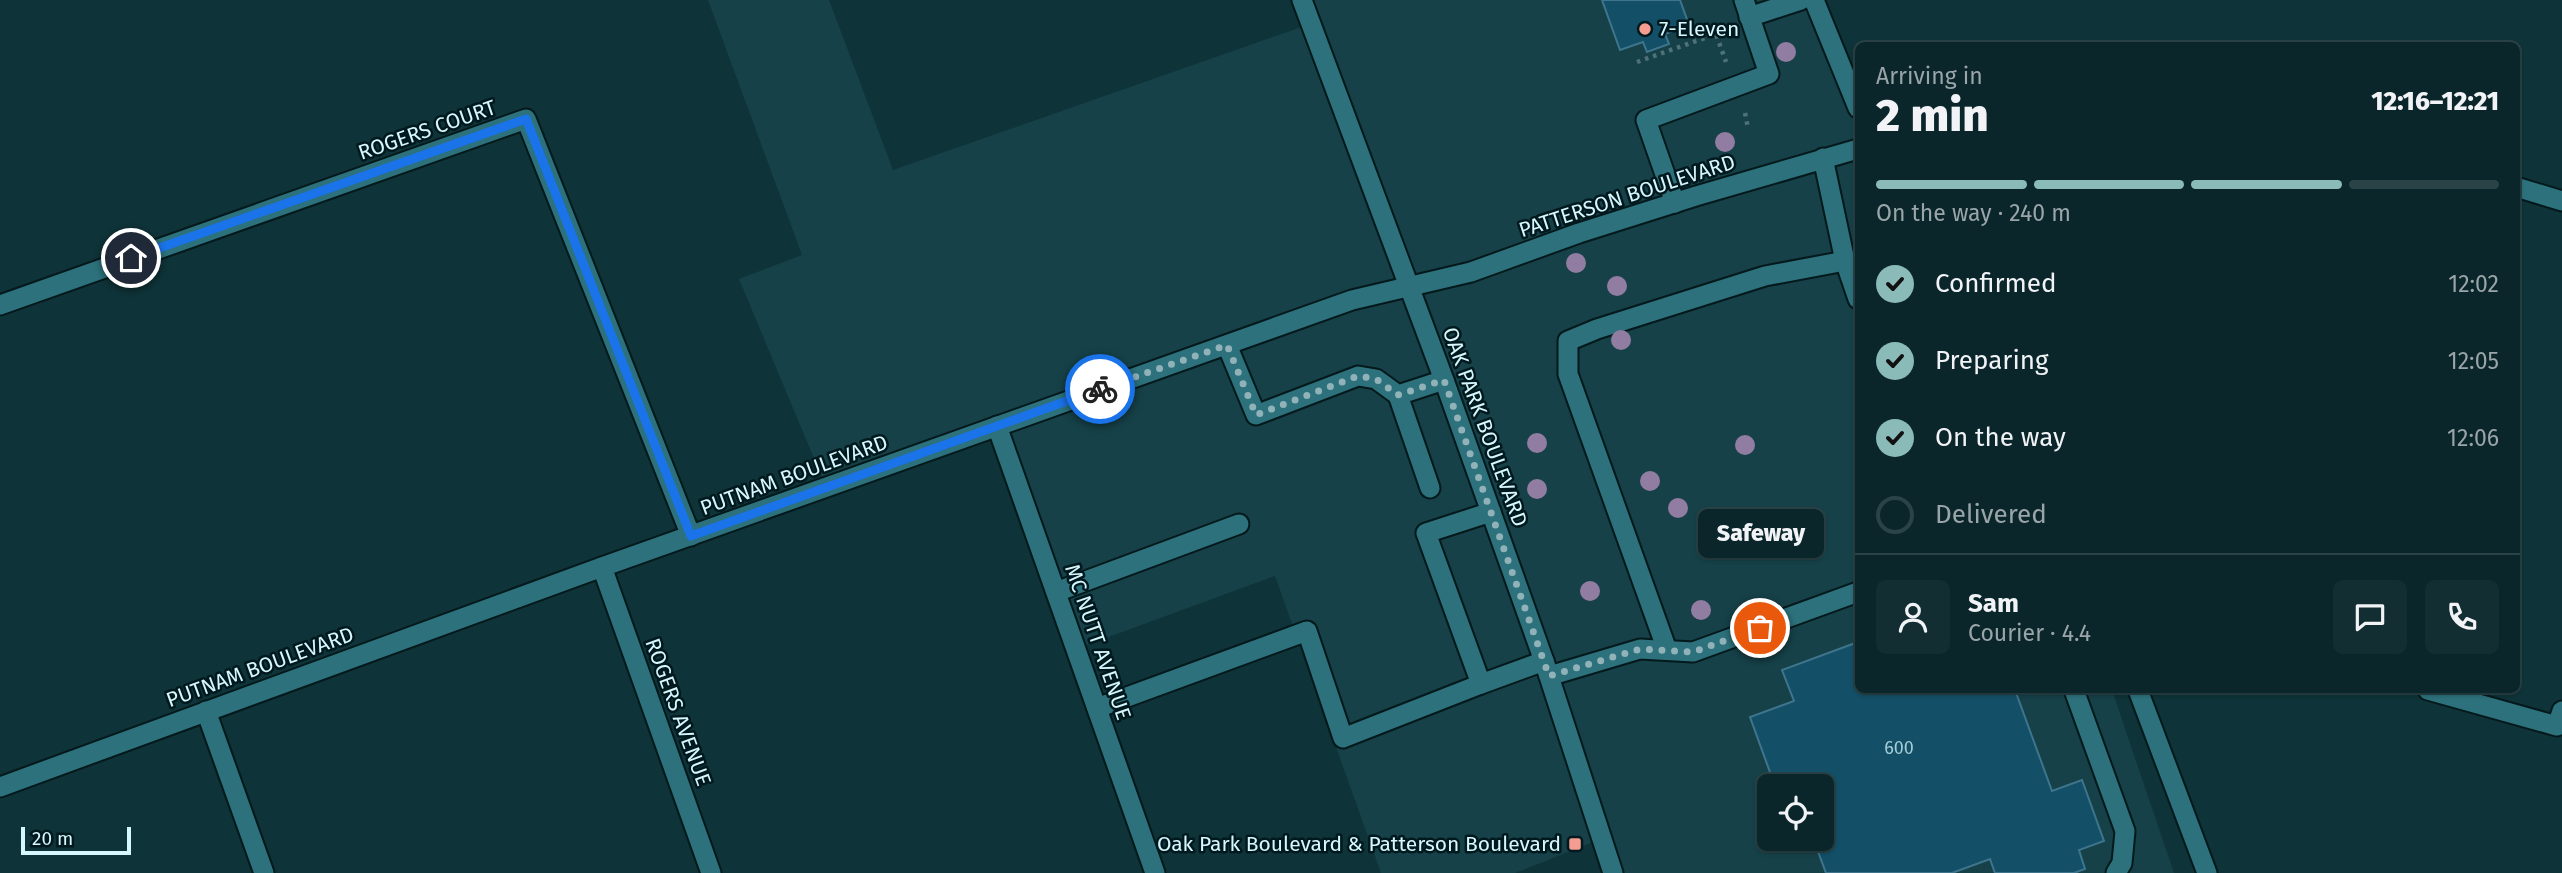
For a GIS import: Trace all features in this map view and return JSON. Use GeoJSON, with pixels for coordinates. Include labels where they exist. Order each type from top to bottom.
{"type":"FeatureCollection","features":[{"type":"Feature","properties":{"kind":"street","name":"OAK PARK BOULEVARD"},"geometry":{"type":"LineString","coordinates":[[1302,0],[1444,380],[1546,669],[1613,873]]}},
{"type":"Feature","properties":{"kind":"street"},"geometry":{"type":"LineString","coordinates":[[1675,202],[1646,120],[1769,74],[1747,9],[1801,0]]}},
{"type":"Feature","properties":{"kind":"street"},"geometry":{"type":"LineString","coordinates":[[1814,0],[1855,101]]}},
{"type":"Feature","properties":{"kind":"street","name":"ROGERS COURT"},"geometry":{"type":"LineString","coordinates":[[0,305],[526,119],[691,536]]}},
{"type":"Feature","properties":{"kind":"street","name":"PATTERSON BOULEVARD"},"geometry":{"type":"LineString","coordinates":[[1409,287],[1471,272],[1675,202],[1855,150]]}},
{"type":"Feature","properties":{"kind":"street"},"geometry":{"type":"LineString","coordinates":[[1823,158],[1845,261],[1855,290]]}},
{"type":"Feature","properties":{"kind":"street"},"geometry":{"type":"LineString","coordinates":[[2520,188],[2562,201]]}},
{"type":"Feature","properties":{"kind":"street"},"geometry":{"type":"LineString","coordinates":[[1667,650],[1568,374],[1568,341],[1597,329],[1765,276],[1845,261]]}},
{"type":"Feature","properties":{"kind":"street","name":"PUTNAM BOULEVARD"},"geometry":{"type":"LineString","coordinates":[[0,788],[602,567],[997,426],[1352,300],[1409,287]]}},
{"type":"Feature","properties":{"kind":"street"},"geometry":{"type":"LineString","coordinates":[[1227,345],[1256,415],[1358,376],[1376,379],[1398,395],[1430,488]]}},
{"type":"Feature","properties":{"kind":"street"},"geometry":{"type":"LineString","coordinates":[[1398,395],[1444,380]]}},
{"type":"Feature","properties":{"kind":"street","name":"MC NUTT AVENUE"},"geometry":{"type":"LineString","coordinates":[[997,426],[1155,873]]}},
{"type":"Feature","properties":{"kind":"street"},"geometry":{"type":"LineString","coordinates":[[1481,684],[1426,533],[1491,512]]}},
{"type":"Feature","properties":{"kind":"street"},"geometry":{"type":"LineString","coordinates":[[1056,592],[1239,524]]}},
{"type":"Feature","properties":{"kind":"street","name":"ROGERS AVENUE"},"geometry":{"type":"LineString","coordinates":[[602,567],[711,873]]}},
{"type":"Feature","properties":{"kind":"street"},"geometry":{"type":"LineString","coordinates":[[1097,708],[1307,631],[1342,738],[1481,684],[1640,649],[1693,652],[1855,594]]}},
{"type":"Feature","properties":{"kind":"street"},"geometry":{"type":"LineString","coordinates":[[2075,693],[2125,831],[2122,863],[2116,873]]}},
{"type":"Feature","properties":{"kind":"street"},"geometry":{"type":"LineString","coordinates":[[2139,693],[2207,873]]}},
{"type":"Feature","properties":{"kind":"street"},"geometry":{"type":"LineString","coordinates":[[2439,693],[2557,726],[2562,711]]}},
{"type":"Feature","properties":{"kind":"street"},"geometry":{"type":"LineString","coordinates":[[206,711],[264,873]]}},
{"type":"Feature","properties":{"kind":"shaded area"},"geometry":{"type":"Polygon","coordinates":[[[708,0],[829,0],[893,170],[1310,24],[1302,0],[1814,0],[1855,101],[1855,693],[2113,693],[2174,873],[1613,873],[1601,839],[1515,873],[1381,873],[1275,576],[1076,649],[997,426],[826,487],[739,279],[802,255],[708,0]]]}},
{"type":"Feature","properties":{"kind":"building","name":"7-Eleven"},"geometry":{"type":"Polygon","coordinates":[[[1602,0],[1680,0],[1689,25],[1665,34],[1669,44],[1647,52],[1643,42],[1620,50],[1602,0]]]}},
{"type":"Feature","properties":{"kind":"building"},"geometry":{"type":"Polygon","coordinates":[[[1855,643],[1855,693],[2016,693],[2052,791],[2082,780],[2104,841],[2079,850],[2085,869],[2074,873],[1995,873],[1990,859],[1952,873],[1826,873],[1818,851],[1834,851],[1834,774],[1771,774],[1750,717],[1794,701],[1782,670],[1855,643]]]}},
{"type":"Feature","properties":{"kind":"way so far"},"geometry":{"type":"LineString","coordinates":[[1100,389],[1227,345],[1256,415],[1358,376],[1376,379],[1398,395],[1444,380],[1549,676],[1640,649],[1693,652],[1760,628]]}},
{"type":"Feature","properties":{"kind":"place","name":"7-Eleven"},"geometry":{"type":"Point","coordinates":[1645,29]}},
{"type":"Feature","properties":{"kind":"place","name":"Safeway"},"geometry":{"type":"Point","coordinates":[1760,628]}},
{"type":"Feature","properties":{"kind":"place","name":"Oak Park Boulevard & Patterson Boulevard"},"geometry":{"type":"Point","coordinates":[1575,844]}},
{"type":"Feature","properties":{"kind":"route"},"geometry":{"type":"LineString","coordinates":[[131,258],[526,119],[691,536],[1100,389]]}}]}
